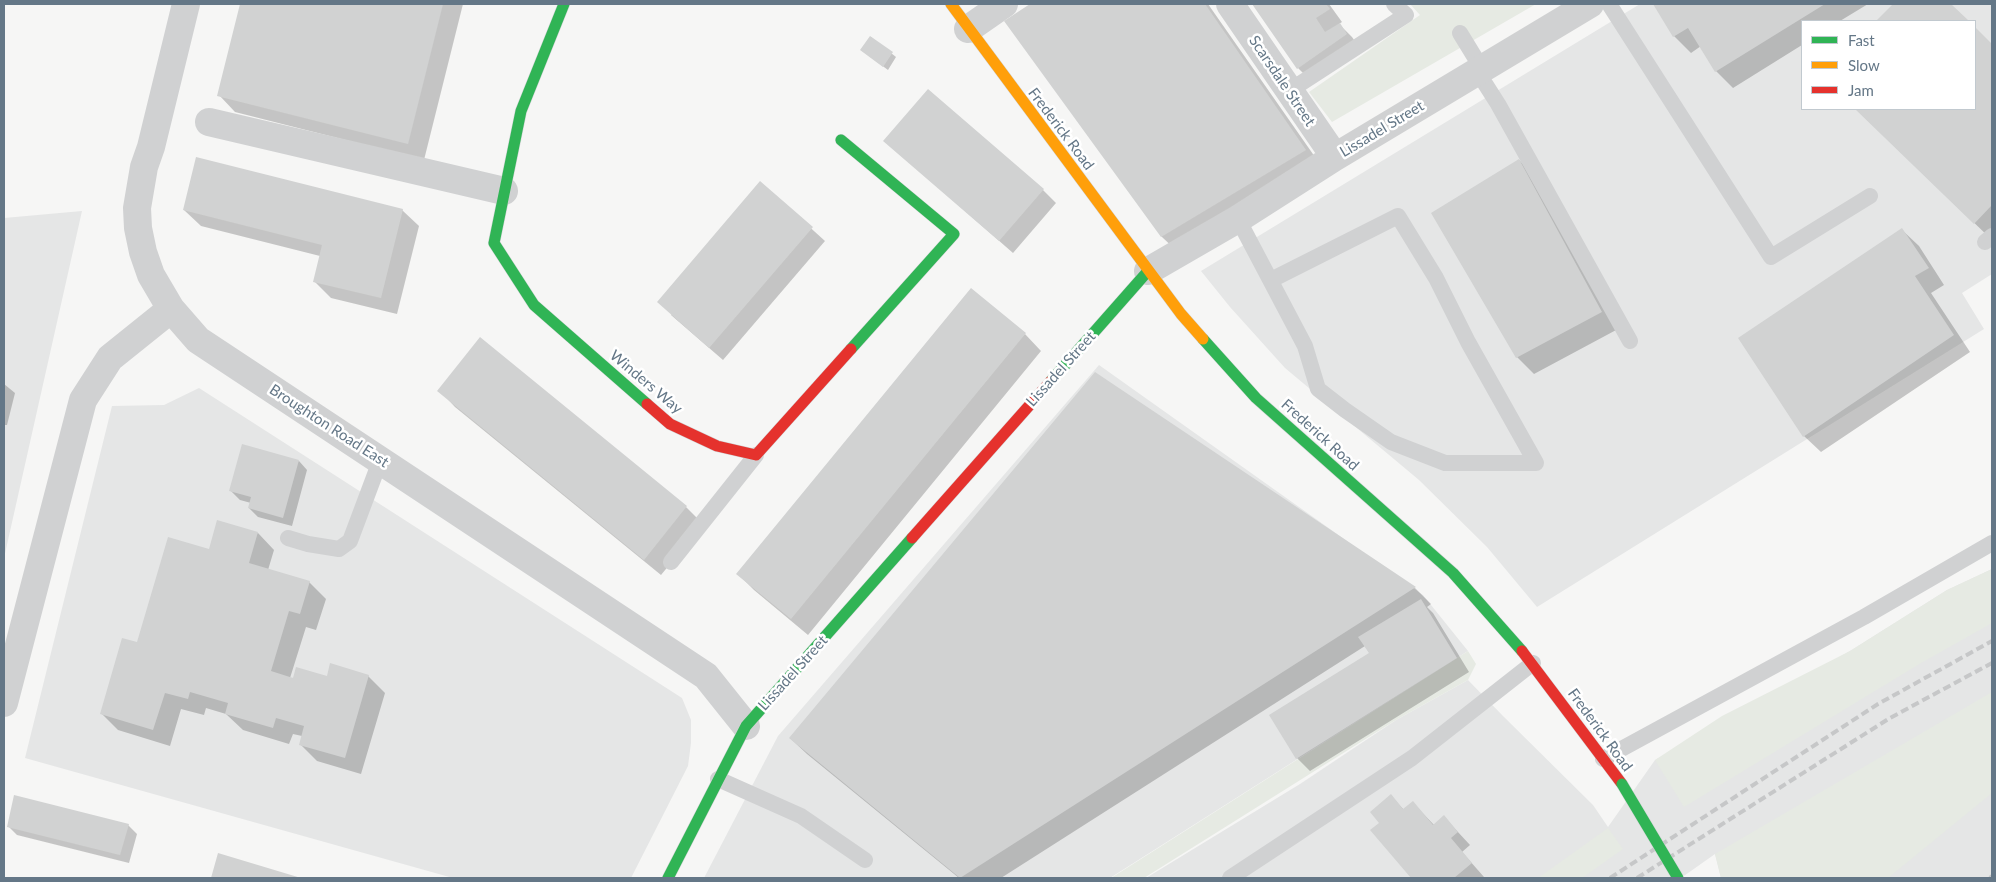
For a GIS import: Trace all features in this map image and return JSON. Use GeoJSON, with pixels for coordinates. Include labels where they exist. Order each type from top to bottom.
{"type":"FeatureCollection","features":[{"type":"Feature","properties":{"kind":"street","name":"Broughton Road East"},"geometry":{"type":"LineString","coordinates":[[186,4],[151,147],[144,167],[137,208],[138,228],[143,252],[151,274],[171,309],[198,340],[706,676],[746,726]]}},
{"type":"Feature","properties":{"kind":"street","name":"Winders Way"},"geometry":{"type":"LineString","coordinates":[[564,4],[521,111],[494,243],[534,305],[670,424],[717,446],[756,454]]}},
{"type":"Feature","properties":{"kind":"street","name":"Frederick Road"},"geometry":{"type":"LineString","coordinates":[[951,4],[1181,314],[1256,398],[1453,573],[1533,663],[1622,784],[1678,878]]}},
{"type":"Feature","properties":{"kind":"street"},"geometry":{"type":"LineString","coordinates":[[968,29],[1004,4]]}},
{"type":"Feature","properties":{"kind":"street","name":"Scarsdale Street"},"geometry":{"type":"LineString","coordinates":[[1230,4],[1335,157]]}},
{"type":"Feature","properties":{"kind":"street","name":"Lissadel Street"},"geometry":{"type":"LineString","coordinates":[[668,878],[746,726],[1148,271],[1238,219],[1335,157],[1590,4]]}},
{"type":"Feature","properties":{"kind":"street"},"geometry":{"type":"LineString","coordinates":[[209,122],[504,191]]}},
{"type":"Feature","properties":{"kind":"street"},"geometry":{"type":"LineString","coordinates":[[756,454],[954,234],[842,140]]}},
{"type":"Feature","properties":{"kind":"street"},"geometry":{"type":"LineString","coordinates":[[4,703],[82,400],[110,358],[171,309]]}},
{"type":"Feature","properties":{"kind":"lane"},"geometry":{"type":"LineString","coordinates":[[1289,91],[1406,16],[1394,4]]}},
{"type":"Feature","properties":{"kind":"lane"},"geometry":{"type":"LineString","coordinates":[[1609,4],[1771,257],[1870,196]]}},
{"type":"Feature","properties":{"kind":"lane"},"geometry":{"type":"LineString","coordinates":[[1460,33],[1630,341]]}},
{"type":"Feature","properties":{"kind":"lane"},"geometry":{"type":"LineString","coordinates":[[1238,219],[1305,346],[1318,389],[1391,442],[1445,463],[1536,463],[1468,342],[1436,278],[1398,216],[1271,280]]}},
{"type":"Feature","properties":{"kind":"lane"},"geometry":{"type":"LineString","coordinates":[[671,562],[756,454]]}},
{"type":"Feature","properties":{"kind":"lane"},"geometry":{"type":"LineString","coordinates":[[288,538],[308,544],[339,549],[350,541],[380,460]]}},
{"type":"Feature","properties":{"kind":"lane"},"geometry":{"type":"LineString","coordinates":[[1603,759],[1864,617],[1992,544]]}},
{"type":"Feature","properties":{"kind":"lane"},"geometry":{"type":"LineString","coordinates":[[1230,878],[1412,758],[1533,663]]}},
{"type":"Feature","properties":{"kind":"lane"},"geometry":{"type":"LineString","coordinates":[[718,779],[802,816],[865,860]]}},
{"type":"Feature","properties":{"kind":"shaded area"},"geometry":{"type":"Polygon","coordinates":[[[1410,4],[1536,4],[1332,122],[1309,92],[1420,15],[1410,4]]]}},
{"type":"Feature","properties":{"kind":"shaded area"},"geometry":{"type":"Polygon","coordinates":[[[1640,4],[1992,4],[1992,274],[1962,293],[1984,329],[1537,607],[1487,547],[1419,480],[1285,368],[1230,307],[1201,271],[1640,4]]]}},
{"type":"Feature","properties":{"kind":"shaded area"},"geometry":{"type":"Polygon","coordinates":[[[82,211],[4,558],[4,218],[82,211]]]}},
{"type":"Feature","properties":{"kind":"shaded area"},"geometry":{"type":"Polygon","coordinates":[[[1099,365],[1423,595],[1468,651],[1110,878],[704,878],[778,736],[1099,365]]]}},
{"type":"Feature","properties":{"kind":"shaded area"},"geometry":{"type":"Polygon","coordinates":[[[199,388],[682,698],[691,720],[688,766],[631,878],[453,878],[25,758],[112,406],[164,405],[199,388]]]}},
{"type":"Feature","properties":{"kind":"shaded area"},"geometry":{"type":"Polygon","coordinates":[[[1992,569],[1992,878],[1721,878],[1715,854],[1681,878],[1146,878],[1300,784],[1396,720],[1468,680],[1593,805],[1608,827],[1655,760],[1850,651],[1947,590],[1992,569]]]}},
{"type":"Feature","properties":{"kind":"shaded area"},"geometry":{"type":"Polygon","coordinates":[[[1992,569],[1992,623],[1921,663],[1684,807],[1655,760],[1722,716],[1850,651],[1947,590],[1992,569]]]}},
{"type":"Feature","properties":{"kind":"shaded area"},"geometry":{"type":"Polygon","coordinates":[[[1468,651],[1476,664],[1468,680],[1396,720],[1144,878],[1111,878],[1468,651]]]}},
{"type":"Feature","properties":{"kind":"shaded area"},"geometry":{"type":"Polygon","coordinates":[[[1992,692],[1992,793],[1888,878],[1721,878],[1715,854],[1992,692]]]}},
{"type":"Feature","properties":{"kind":"shaded area"},"geometry":{"type":"Polygon","coordinates":[[[1608,828],[1623,849],[1582,878],[1538,878],[1608,828]]]}},
{"type":"Feature","properties":{"kind":"building"},"geometry":{"type":"Polygon","coordinates":[[[240,4],[443,4],[408,144],[217,96],[240,4]]]}},
{"type":"Feature","properties":{"kind":"building"},"geometry":{"type":"Polygon","coordinates":[[[1030,4],[1205,4],[1306,150],[1161,237],[1004,21],[1030,4]]]}},
{"type":"Feature","properties":{"kind":"building"},"geometry":{"type":"Polygon","coordinates":[[[1252,4],[1326,4],[1330,9],[1316,18],[1325,32],[1340,23],[1347,34],[1297,69],[1252,4]]]}},
{"type":"Feature","properties":{"kind":"building"},"geometry":{"type":"Polygon","coordinates":[[[1653,4],[1825,4],[1715,72],[1688,28],[1673,37],[1653,4]]]}},
{"type":"Feature","properties":{"kind":"building"},"geometry":{"type":"Polygon","coordinates":[[[1893,4],[1951,4],[1968,20],[1877,20],[1893,4]]]}},
{"type":"Feature","properties":{"kind":"building"},"geometry":{"type":"Polygon","coordinates":[[[1976,28],[1992,44],[1992,205],[1974,224],[1856,110],[1976,110],[1976,28]]]}},
{"type":"Feature","properties":{"kind":"building"},"geometry":{"type":"Polygon","coordinates":[[[870,36],[893,52],[883,67],[860,50],[870,36]]]}},
{"type":"Feature","properties":{"kind":"building"},"geometry":{"type":"Polygon","coordinates":[[[928,89],[1044,189],[999,241],[883,141],[928,89]]]}},
{"type":"Feature","properties":{"kind":"building"},"geometry":{"type":"Polygon","coordinates":[[[196,157],[403,209],[381,298],[313,282],[322,245],[183,210],[196,157]]]}},
{"type":"Feature","properties":{"kind":"building"},"geometry":{"type":"Polygon","coordinates":[[[1519,159],[1602,312],[1516,358],[1431,213],[1519,159]]]}},
{"type":"Feature","properties":{"kind":"building"},"geometry":{"type":"Polygon","coordinates":[[[760,181],[813,227],[709,348],[657,302],[760,181]]]}},
{"type":"Feature","properties":{"kind":"building"},"geometry":{"type":"Polygon","coordinates":[[[1902,228],[1929,268],[1915,276],[1954,335],[1803,437],[1738,338],[1902,228]]]}},
{"type":"Feature","properties":{"kind":"building"},"geometry":{"type":"Polygon","coordinates":[[[971,288],[1026,333],[791,619],[736,574],[971,288]]]}},
{"type":"Feature","properties":{"kind":"building"},"geometry":{"type":"Polygon","coordinates":[[[480,337],[687,506],[644,560],[437,391],[480,337]]]}},
{"type":"Feature","properties":{"kind":"building"},"geometry":{"type":"Polygon","coordinates":[[[1095,372],[1416,587],[960,878],[789,738],[1095,372]]]}},
{"type":"Feature","properties":{"kind":"building"},"geometry":{"type":"Polygon","coordinates":[[[242,444],[299,460],[283,518],[248,508],[251,497],[229,491],[242,444]]]}},
{"type":"Feature","properties":{"kind":"building"},"geometry":{"type":"Polygon","coordinates":[[[217,520],[258,532],[249,563],[310,581],[300,614],[289,611],[271,671],[293,678],[296,667],[327,676],[330,663],[369,675],[345,758],[299,745],[304,726],[276,718],[273,728],[225,714],[228,703],[190,692],[188,699],[165,693],[153,730],[100,714],[122,638],[137,642],[168,537],[209,549],[217,520]]]}},
{"type":"Feature","properties":{"kind":"building"},"geometry":{"type":"Polygon","coordinates":[[[1421,599],[1457,658],[1296,759],[1269,715],[1369,653],[1358,637],[1421,599]]]}},
{"type":"Feature","properties":{"kind":"building"},"geometry":{"type":"Polygon","coordinates":[[[1391,794],[1403,809],[1413,801],[1433,825],[1444,815],[1458,832],[1451,838],[1472,863],[1454,878],[1411,878],[1370,830],[1379,823],[1370,812],[1391,794]]]}},
{"type":"Feature","properties":{"kind":"building"},"geometry":{"type":"Polygon","coordinates":[[[14,795],[129,824],[120,855],[7,827],[14,795]]]}},
{"type":"Feature","properties":{"kind":"building"},"geometry":{"type":"Polygon","coordinates":[[[218,853],[301,878],[211,878],[218,853]]]}},
{"type":"Feature","properties":{"kind":"railway"},"geometry":{"type":"LineString","coordinates":[[1610,878],[1878,704],[1992,641]]}},
{"type":"Feature","properties":{"kind":"railway"},"geometry":{"type":"LineString","coordinates":[[1637,878],[1890,718],[1992,663]]}},
{"type":"Feature","properties":{"kind":"traffic: fast"},"geometry":{"type":"LineString","coordinates":[[564,4],[521,111],[494,243],[534,305],[647,404]]}},
{"type":"Feature","properties":{"kind":"traffic: fast"},"geometry":{"type":"LineString","coordinates":[[841,140],[954,234],[851,349]]}},
{"type":"Feature","properties":{"kind":"traffic: fast"},"geometry":{"type":"LineString","coordinates":[[1051,381],[1148,271]]}},
{"type":"Feature","properties":{"kind":"traffic: fast"},"geometry":{"type":"LineString","coordinates":[[1203,339],[1256,398],[1453,573],[1522,651]]}},
{"type":"Feature","properties":{"kind":"traffic: fast"},"geometry":{"type":"LineString","coordinates":[[668,878],[746,726],[912,538]]}},
{"type":"Feature","properties":{"kind":"traffic: fast"},"geometry":{"type":"LineString","coordinates":[[1622,784],[1678,878]]}},
{"type":"Feature","properties":{"kind":"traffic: slow"},"geometry":{"type":"LineString","coordinates":[[951,4],[1181,314],[1203,339]]}},
{"type":"Feature","properties":{"kind":"traffic: jam"},"geometry":{"type":"LineString","coordinates":[[647,404],[670,424],[717,446],[756,455],[851,349]]}},
{"type":"Feature","properties":{"kind":"traffic: jam"},"geometry":{"type":"LineString","coordinates":[[912,538],[1051,381]]}},
{"type":"Feature","properties":{"kind":"traffic: jam"},"geometry":{"type":"LineString","coordinates":[[1522,651],[1622,784]]}}]}
